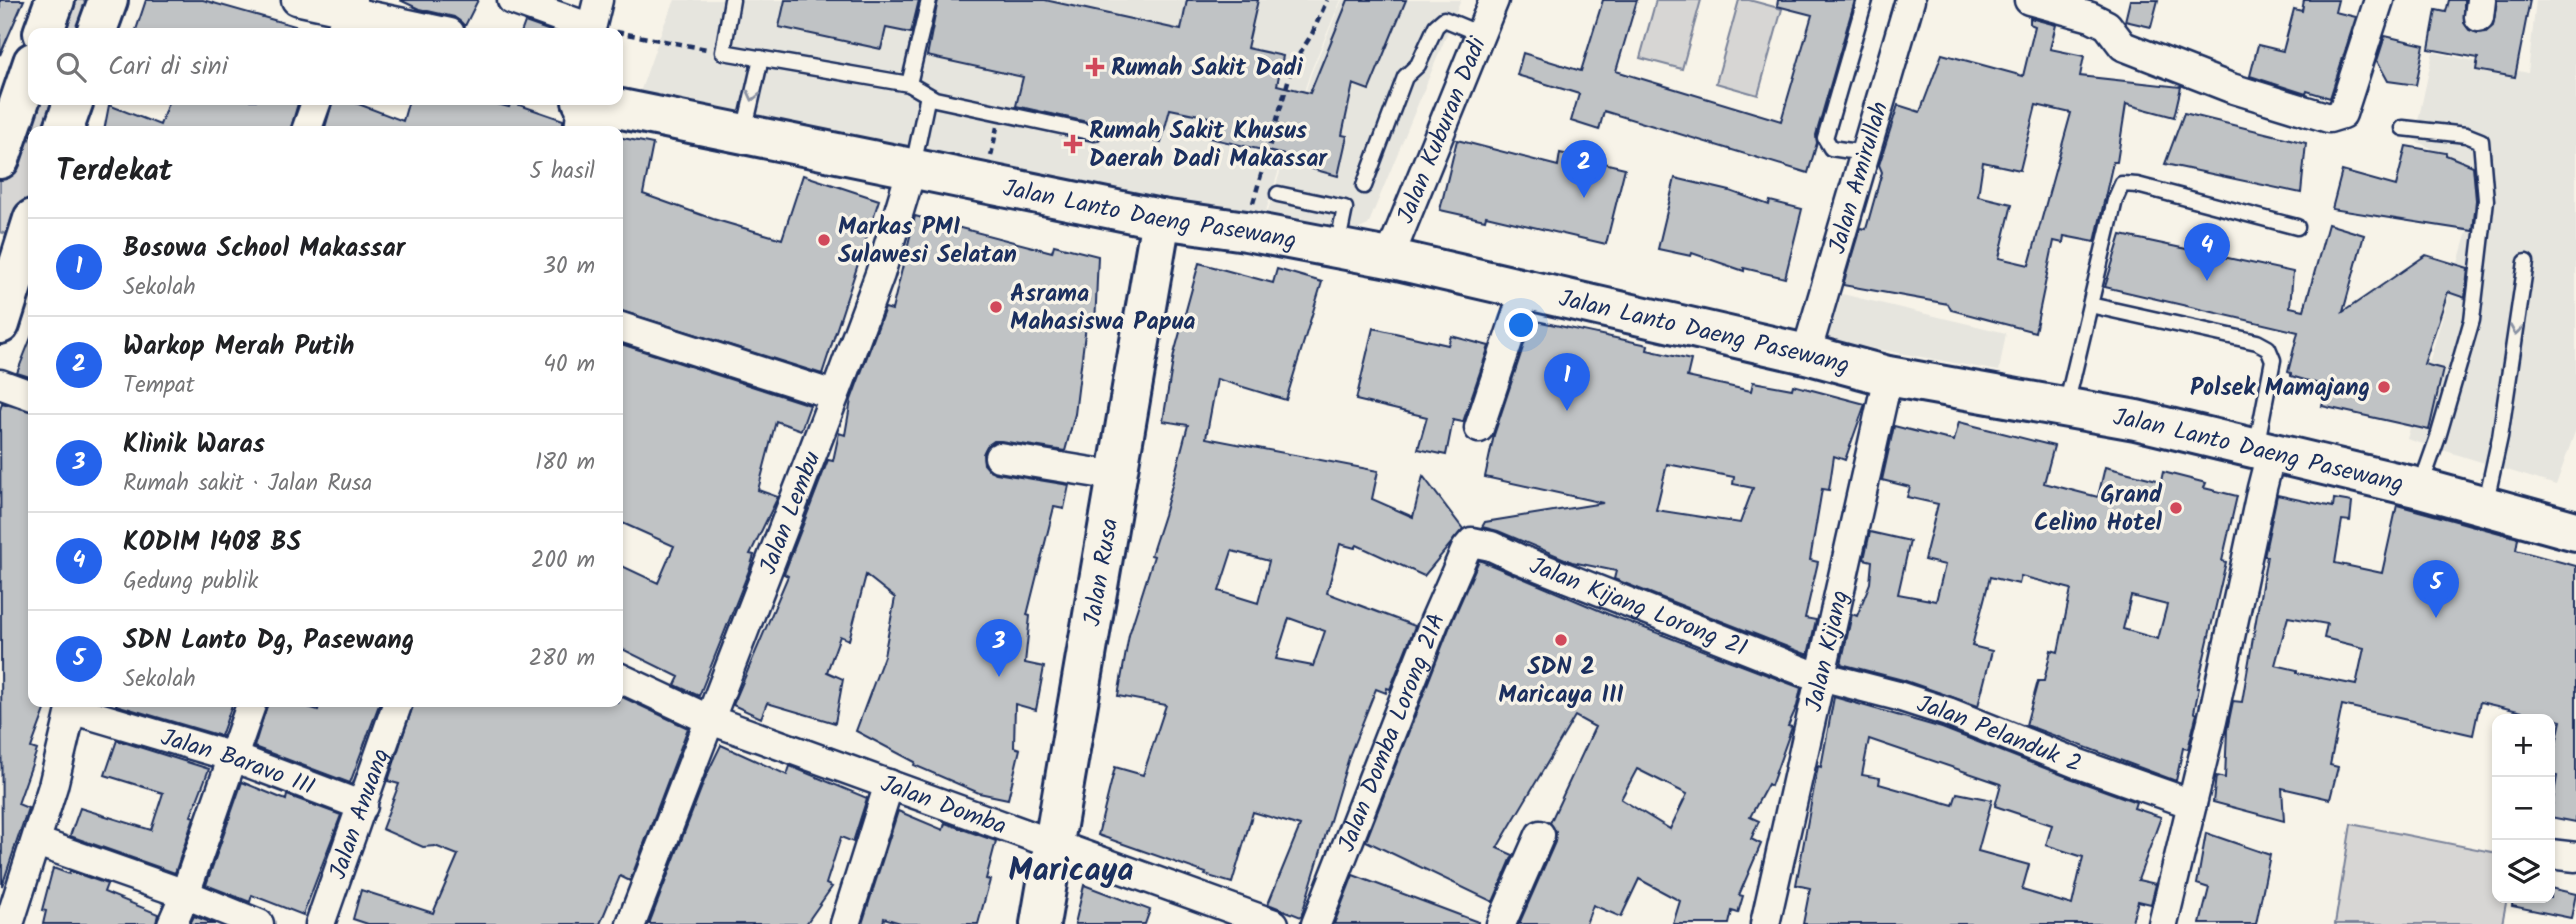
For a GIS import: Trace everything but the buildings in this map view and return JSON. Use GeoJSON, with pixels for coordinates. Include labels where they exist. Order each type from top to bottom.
{"type":"FeatureCollection","features":[{"type":"Feature","properties":{"kind":"main road"},"geometry":{"type":"LineString","coordinates":[[45,28],[55,0]]}},
{"type":"Feature","properties":{"kind":"main road"},"geometry":{"type":"LineString","coordinates":[[98,28],[108,0]]}},
{"type":"Feature","properties":{"kind":"main road"},"geometry":{"type":"LineString","coordinates":[[0,159],[28,77]]}},
{"type":"Feature","properties":{"kind":"main road"},"geometry":{"type":"LineString","coordinates":[[65,126],[72,105]]}},
{"type":"Feature","properties":{"kind":"main road","name":"Jalan Lanto Daeng Pasewang"},"geometry":{"type":"LineString","coordinates":[[581,111],[744,133],[1161,219],[1245,231],[1389,258],[1807,354],[1888,376],[2136,420],[2420,488],[2576,531]]}},
{"type":"Feature","properties":{"kind":"main road","name":"Jalan Rusa"},"geometry":{"type":"LineString","coordinates":[[1040,924],[1161,219]]}},
{"type":"Feature","properties":{"kind":"main road"},"geometry":{"type":"LineString","coordinates":[[4,294],[28,232]]}},
{"type":"Feature","properties":{"kind":"street"},"geometry":{"type":"LineString","coordinates":[[296,0],[347,15],[421,28]]}},
{"type":"Feature","properties":{"kind":"street"},"geometry":{"type":"LineString","coordinates":[[512,0],[585,28]]}},
{"type":"Feature","properties":{"kind":"street"},"geometry":{"type":"LineString","coordinates":[[590,28],[597,0]]}},
{"type":"Feature","properties":{"kind":"street","name":"Jalan Kuburan Dadi"},"geometry":{"type":"LineString","coordinates":[[1389,258],[1494,0]]}},
{"type":"Feature","properties":{"kind":"street","name":"Jalan Amirullah"},"geometry":{"type":"LineString","coordinates":[[1807,354],[1910,0]]}},
{"type":"Feature","properties":{"kind":"street"},"geometry":{"type":"LineString","coordinates":[[2029,0],[2091,17],[2107,25],[2123,46],[2150,57],[2231,88],[2329,118],[2342,114],[2379,0]]}},
{"type":"Feature","properties":{"kind":"street"},"geometry":{"type":"LineString","coordinates":[[308,126],[315,105]]}},
{"type":"Feature","properties":{"kind":"street","name":"Jalan Lembu"},"geometry":{"type":"LineString","coordinates":[[631,924],[834,396],[917,169]]}},
{"type":"Feature","properties":{"kind":"street"},"geometry":{"type":"LineString","coordinates":[[1479,428],[1525,290]]}},
{"type":"Feature","properties":{"kind":"street"},"geometry":{"type":"LineString","coordinates":[[623,328],[834,396]]}},
{"type":"Feature","properties":{"kind":"street","name":"Jalan Kijang"},"geometry":{"type":"LineString","coordinates":[[1765,924],[1813,675],[1888,376]]}},
{"type":"Feature","properties":{"kind":"street"},"geometry":{"type":"LineString","coordinates":[[0,384],[28,394]]}},
{"type":"Feature","properties":{"kind":"street"},"geometry":{"type":"LineString","coordinates":[[2163,924],[2192,804],[2263,451]]}},
{"type":"Feature","properties":{"kind":"street"},"geometry":{"type":"LineString","coordinates":[[999,457],[1116,476]]}},
{"type":"Feature","properties":{"kind":"street","name":"Jalan Kijang Lorong 21"},"geometry":{"type":"LineString","coordinates":[[1472,542],[1491,546],[1813,675]]}},
{"type":"Feature","properties":{"kind":"street","name":"Jalan Domba Lorong 21A"},"geometry":{"type":"LineString","coordinates":[[1315,924],[1435,620],[1466,549],[1472,542]]}},
{"type":"Feature","properties":{"kind":"street","name":"Jalan Pelanduk 2"},"geometry":{"type":"LineString","coordinates":[[1813,675],[1898,696],[1948,712],[2076,763],[2192,804]]}},
{"type":"Feature","properties":{"kind":"street","name":"Jalan Domba"},"geometry":{"type":"LineString","coordinates":[[623,679],[708,719],[1274,924]]}},
{"type":"Feature","properties":{"kind":"street"},"geometry":{"type":"LineString","coordinates":[[9,924],[37,842],[71,707]]}},
{"type":"Feature","properties":{"kind":"street","name":"Jalan Baravo III"},"geometry":{"type":"LineString","coordinates":[[78,707],[233,757],[363,806]]}},
{"type":"Feature","properties":{"kind":"street"},"geometry":{"type":"LineString","coordinates":[[172,924],[250,707]]}},
{"type":"Feature","properties":{"kind":"street","name":"Jalan Anuang"},"geometry":{"type":"LineString","coordinates":[[320,924],[396,707]]}},
{"type":"Feature","properties":{"kind":"street"},"geometry":{"type":"LineString","coordinates":[[845,924],[889,783]]}},
{"type":"Feature","properties":{"kind":"street"},"geometry":{"type":"LineString","coordinates":[[1500,924],[1540,835]]}},
{"type":"Feature","properties":{"kind":"street"},"geometry":{"type":"LineString","coordinates":[[37,842],[185,894],[260,924]]}},
{"type":"Feature","properties":{"kind":"street"},"geometry":{"type":"LineString","coordinates":[[2555,855],[2576,857]]}},
{"type":"Feature","properties":{"kind":"lane"},"geometry":{"type":"LineString","coordinates":[[732,0],[723,52],[909,84],[931,97],[1094,133]]}},
{"type":"Feature","properties":{"kind":"lane"},"geometry":{"type":"LineString","coordinates":[[909,84],[929,0]]}},
{"type":"Feature","properties":{"kind":"lane"},"geometry":{"type":"LineString","coordinates":[[1864,153],[1831,148],[1825,138],[1865,0]]}},
{"type":"Feature","properties":{"kind":"lane"},"geometry":{"type":"LineString","coordinates":[[1364,186],[1405,77],[1418,65],[1436,26],[1444,19],[1480,34]]}},
{"type":"Feature","properties":{"kind":"lane"},"geometry":{"type":"LineString","coordinates":[[744,133],[761,58]]}},
{"type":"Feature","properties":{"kind":"lane"},"geometry":{"type":"LineString","coordinates":[[917,169],[931,97]]}},
{"type":"Feature","properties":{"kind":"lane"},"geometry":{"type":"LineString","coordinates":[[2403,128],[2466,135],[2481,141],[2486,200],[2472,320],[2438,437],[2420,488]]}},
{"type":"Feature","properties":{"kind":"lane"},"geometry":{"type":"LineString","coordinates":[[2066,408],[2115,200],[2122,184],[2137,185],[2297,227]]}},
{"type":"Feature","properties":{"kind":"lane"},"geometry":{"type":"LineString","coordinates":[[1278,194],[1345,208],[1337,249]]}},
{"type":"Feature","properties":{"kind":"lane"},"geometry":{"type":"LineString","coordinates":[[2485,507],[2500,437],[2526,262]]}},
{"type":"Feature","properties":{"kind":"lane"},"geometry":{"type":"LineString","coordinates":[[2090,305],[2257,342],[2268,348],[2273,360],[2263,451]]}},
{"type":"Feature","properties":{"kind":"path"},"geometry":{"type":"LineString","coordinates":[[1245,231],[1293,64],[1312,34],[1327,0]]}},
{"type":"Feature","properties":{"kind":"path"},"geometry":{"type":"LineString","coordinates":[[623,35],[723,52]]}},
{"type":"Feature","properties":{"kind":"path"},"geometry":{"type":"LineString","coordinates":[[991,153],[1000,114]]}},
{"type":"Feature","properties":{"kind":"shaded area"},"geometry":{"type":"Polygon","coordinates":[[[58,0],[102,0],[93,28],[49,28],[58,0]]]}},
{"type":"Feature","properties":{"kind":"shaded area","name":"Rumah Sakit Khusus Daerah Dadi Makassar"},"geometry":{"type":"Polygon","coordinates":[[[675,0],[1341,0],[1310,73],[1264,217],[1078,187],[637,101],[675,0]]]}},
{"type":"Feature","properties":{"kind":"shaded area"},"geometry":{"type":"Polygon","coordinates":[[[1342,0],[1461,0],[1368,225],[1353,232],[1266,217],[1311,74],[1342,0]]]}},
{"type":"Feature","properties":{"kind":"shaded area"},"geometry":{"type":"Polygon","coordinates":[[[1656,0],[1701,0],[1682,69],[1640,58],[1656,0]]]}},
{"type":"Feature","properties":{"kind":"shaded area"},"geometry":{"type":"Polygon","coordinates":[[[1739,0],[1782,9],[1758,95],[1716,83],[1739,0]]]}},
{"type":"Feature","properties":{"kind":"shaded area"},"geometry":{"type":"Polygon","coordinates":[[[2536,0],[2576,0],[2576,429],[2556,485],[2407,439],[2484,173],[2414,140],[2433,52],[2528,73],[2536,0]]]}},
{"type":"Feature","properties":{"kind":"shaded area"},"geometry":{"type":"Polygon","coordinates":[[[31,105],[67,105],[60,126],[28,126],[28,223],[23,239],[0,232],[0,180],[31,105]]]}},
{"type":"Feature","properties":{"kind":"shaded area"},"geometry":{"type":"Polygon","coordinates":[[[1842,294],[2006,333],[1999,371],[1827,340],[1842,294]]]}},
{"type":"Feature","properties":{"kind":"shaded area"},"geometry":{"type":"Polygon","coordinates":[[[2351,824],[2492,852],[2492,903],[2506,903],[2502,924],[2335,924],[2351,824]]]}},
{"type":"Feature","properties":{"kind":"place","name":"Rumah Sakit Dadi"},"geometry":{"type":"Point","coordinates":[1095,67]}},
{"type":"Feature","properties":{"kind":"place","name":"Rumah Sakit Khusus Daerah Dadi Makassar"},"geometry":{"type":"Point","coordinates":[1073,144]}},
{"type":"Feature","properties":{"kind":"place","name":"Warkop Merah Putih"},"geometry":{"type":"Point","coordinates":[1584,198]}},
{"type":"Feature","properties":{"kind":"place","name":"Markas PMI Sulawesi Selatan"},"geometry":{"type":"Point","coordinates":[824,240]}},
{"type":"Feature","properties":{"kind":"place","name":"KODIM 1408 BS"},"geometry":{"type":"Point","coordinates":[2207,281]}},
{"type":"Feature","properties":{"kind":"place","name":"Asrama Mahasiswa Papua"},"geometry":{"type":"Point","coordinates":[996,307]}},
{"type":"Feature","properties":{"kind":"place","name":"Polsek Mamajang"},"geometry":{"type":"Point","coordinates":[2384,387]}},
{"type":"Feature","properties":{"kind":"place","name":"Bosowa School Makassar"},"geometry":{"type":"Point","coordinates":[1567,411]}},
{"type":"Feature","properties":{"kind":"place","name":"Grand Celino Hotel"},"geometry":{"type":"Point","coordinates":[2176,508]}},
{"type":"Feature","properties":{"kind":"place","name":"SDN Lanto Dg, Pasewang"},"geometry":{"type":"Point","coordinates":[2436,618]}},
{"type":"Feature","properties":{"kind":"place","name":"SDN 2 Maricaya III"},"geometry":{"type":"Point","coordinates":[1561,640]}},
{"type":"Feature","properties":{"kind":"place","name":"Klinik Waras"},"geometry":{"type":"Point","coordinates":[999,677]}},
{"type":"Feature","properties":{"kind":"district","name":"Maricaya"},"geometry":{"type":"Point","coordinates":[1071,869]}}]}
